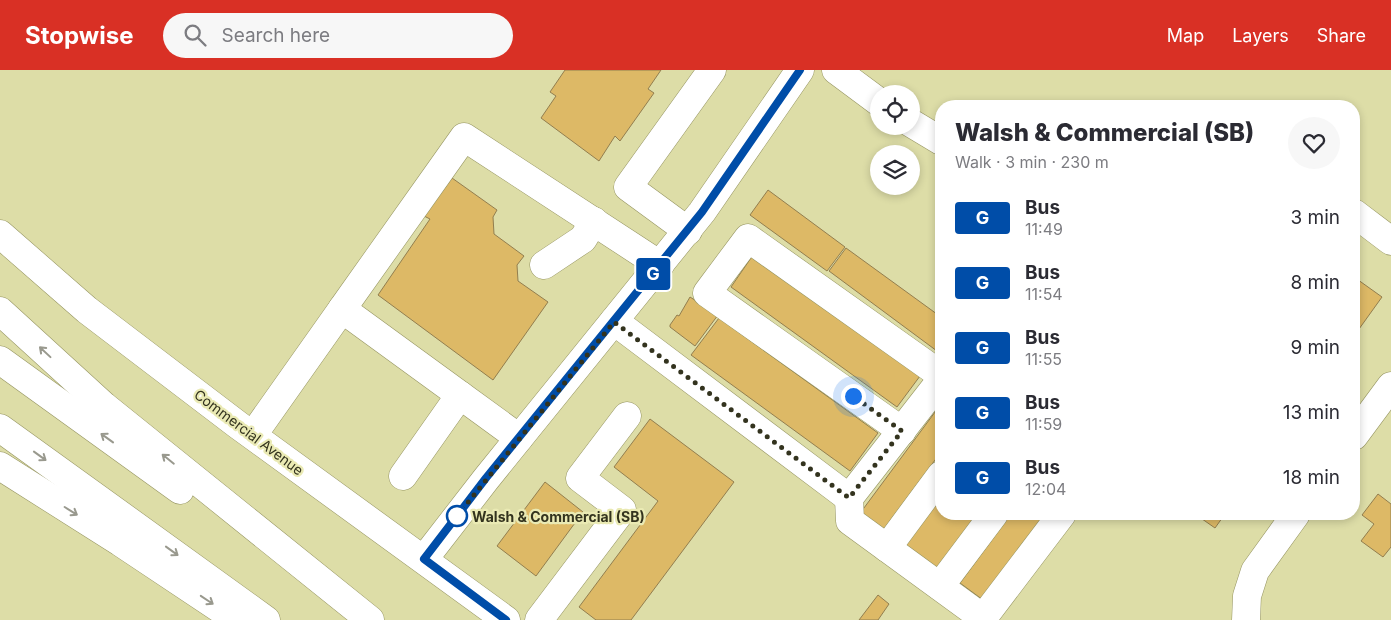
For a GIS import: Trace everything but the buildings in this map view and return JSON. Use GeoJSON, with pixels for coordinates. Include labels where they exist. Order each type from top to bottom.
{"type":"FeatureCollection","features":[{"type":"Feature","properties":{"kind":"main road"},"geometry":{"type":"LineString","coordinates":[[688,230],[628,187],[712,70]]}},
{"type":"Feature","properties":{"kind":"main road"},"geometry":{"type":"LineString","coordinates":[[424,559],[519,438],[688,230],[800,70]]}},
{"type":"Feature","properties":{"kind":"main road"},"geometry":{"type":"LineString","coordinates":[[836,70],[870,95]]}},
{"type":"Feature","properties":{"kind":"main road"},"geometry":{"type":"LineString","coordinates":[[920,129],[935,138]]}},
{"type":"Feature","properties":{"kind":"main road"},"geometry":{"type":"LineString","coordinates":[[253,436],[464,137],[660,265]]}},
{"type":"Feature","properties":{"kind":"main road"},"geometry":{"type":"LineString","coordinates":[[1360,218],[1391,241]]}},
{"type":"Feature","properties":{"kind":"main road"},"geometry":{"type":"LineString","coordinates":[[544,265],[583,240],[594,221]]}},
{"type":"Feature","properties":{"kind":"main road","name":"Commercial Avenue"},"geometry":{"type":"LineString","coordinates":[[0,234],[87,310],[253,436],[506,620]]}},
{"type":"Feature","properties":{"kind":"main road"},"geometry":{"type":"LineString","coordinates":[[902,431],[707,293],[748,238],[935,371]]}},
{"type":"Feature","properties":{"kind":"main road"},"geometry":{"type":"LineString","coordinates":[[342,310],[519,438]]}},
{"type":"Feature","properties":{"kind":"main road"},"geometry":{"type":"LineString","coordinates":[[0,311],[104,406],[370,620]]}},
{"type":"Feature","properties":{"kind":"main road"},"geometry":{"type":"LineString","coordinates":[[614,322],[849,498]]}},
{"type":"Feature","properties":{"kind":"main road"},"geometry":{"type":"LineString","coordinates":[[0,360],[359,620]]}},
{"type":"Feature","properties":{"kind":"main road"},"geometry":{"type":"LineString","coordinates":[[1360,428],[1391,386]]}},
{"type":"Feature","properties":{"kind":"main road"},"geometry":{"type":"LineString","coordinates":[[935,388],[849,498],[850,521],[983,618],[1057,520]]}},
{"type":"Feature","properties":{"kind":"main road"},"geometry":{"type":"LineString","coordinates":[[403,476],[460,395]]}},
{"type":"Feature","properties":{"kind":"main road"},"geometry":{"type":"LineString","coordinates":[[539,620],[622,510],[580,478],[627,416]]}},
{"type":"Feature","properties":{"kind":"main road"},"geometry":{"type":"LineString","coordinates":[[0,428],[266,620]]}},
{"type":"Feature","properties":{"kind":"main road"},"geometry":{"type":"LineString","coordinates":[[0,466],[120,542],[237,620]]}},
{"type":"Feature","properties":{"kind":"main road"},"geometry":{"type":"LineString","coordinates":[[887,548],[935,483]]}},
{"type":"Feature","properties":{"kind":"main road"},"geometry":{"type":"LineString","coordinates":[[940,586],[990,520]]}},
{"type":"Feature","properties":{"kind":"main road"},"geometry":{"type":"LineString","coordinates":[[1246,620],[1247,596],[1255,571],[1292,520]]}},
{"type":"Feature","properties":{"kind":"bus line","name":"G"},"geometry":{"type":"LineString","coordinates":[[506,620],[424,559],[486,478],[702,212],[800,70]]}},
{"type":"Feature","properties":{"kind":"place","name":"Walsh & Commercial (SB)"},"geometry":{"type":"Point","coordinates":[457,516]}},
{"type":"Feature","properties":{"kind":"route"},"geometry":{"type":"LineString","coordinates":[[457,516],[614,322],[849,498],[902,431],[853,396]]}}]}
